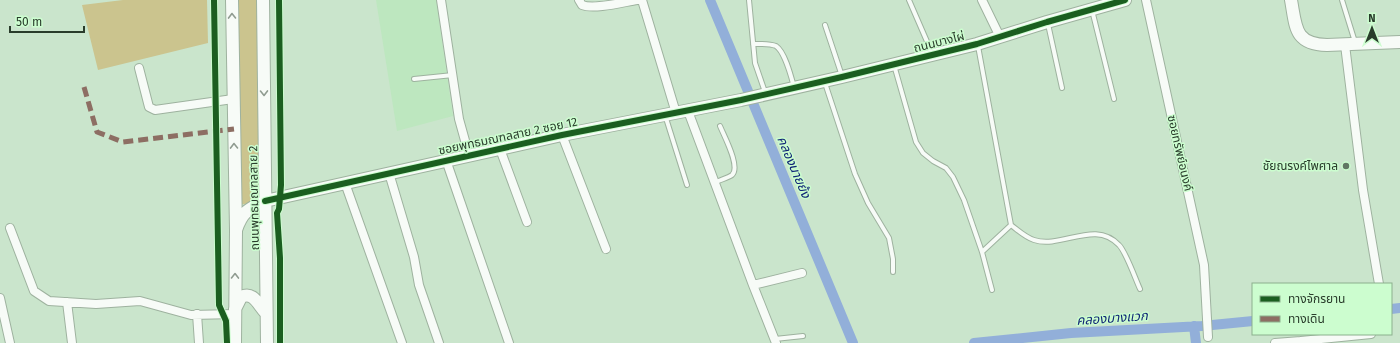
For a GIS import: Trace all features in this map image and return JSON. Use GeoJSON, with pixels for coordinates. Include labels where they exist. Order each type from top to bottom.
{"type":"FeatureCollection","features":[{"type":"Feature","properties":{"kind":"street","name":"ถนนพุทธมณฑลสาย 2"},"geometry":{"type":"LineString","coordinates":[[232,0],[236,230],[235,343]]}},
{"type":"Feature","properties":{"kind":"street","name":"ถนนพุทธมณฑลสาย 2"},"geometry":{"type":"LineString","coordinates":[[263,0],[267,343]]}},
{"type":"Feature","properties":{"kind":"street"},"geometry":{"type":"LineString","coordinates":[[441,0],[459,119],[469,155]]}},
{"type":"Feature","properties":{"kind":"street"},"geometry":{"type":"LineString","coordinates":[[580,0],[582,5],[586,7],[596,7],[613,2],[637,0]]}},
{"type":"Feature","properties":{"kind":"street"},"geometry":{"type":"LineString","coordinates":[[642,0],[676,113],[714,183],[776,341]]}},
{"type":"Feature","properties":{"kind":"street"},"geometry":{"type":"LineString","coordinates":[[982,0],[1000,37]]}},
{"type":"Feature","properties":{"kind":"street","name":"ถนนบางไผ่"},"geometry":{"type":"LineString","coordinates":[[761,96],[977,44],[1091,9],[1126,0]]}},
{"type":"Feature","properties":{"kind":"street","name":"ซอยทรัพย์อนงค์"},"geometry":{"type":"LineString","coordinates":[[1146,0],[1204,265],[1208,337]]}},
{"type":"Feature","properties":{"kind":"street"},"geometry":{"type":"LineString","coordinates":[[1291,0],[1297,31],[1306,42],[1316,45],[1400,42]]}},
{"type":"Feature","properties":{"kind":"street"},"geometry":{"type":"LineString","coordinates":[[1351,44],[1363,190],[1379,283]]}},
{"type":"Feature","properties":{"kind":"street"},"geometry":{"type":"LineString","coordinates":[[139,68],[149,107],[155,110],[233,99]]}},
{"type":"Feature","properties":{"kind":"street","name":"ซอยพุทธมณฑลสาย 2 ซอย 12"},"geometry":{"type":"LineString","coordinates":[[236,230],[241,216],[245,212],[265,202],[562,135],[761,96]]}},
{"type":"Feature","properties":{"kind":"street"},"geometry":{"type":"LineString","coordinates":[[562,135],[606,249]]}},
{"type":"Feature","properties":{"kind":"street"},"geometry":{"type":"LineString","coordinates":[[500,149],[527,222]]}},
{"type":"Feature","properties":{"kind":"street"},"geometry":{"type":"LineString","coordinates":[[446,160],[509,343]]}},
{"type":"Feature","properties":{"kind":"street"},"geometry":{"type":"LineString","coordinates":[[389,173],[414,257],[419,285],[439,343]]}},
{"type":"Feature","properties":{"kind":"street"},"geometry":{"type":"LineString","coordinates":[[345,183],[402,343]]}},
{"type":"Feature","properties":{"kind":"street"},"geometry":{"type":"LineString","coordinates":[[10,228],[34,291],[49,301],[96,304],[140,301],[191,315],[235,312],[241,297],[245,295],[255,298],[266,313]]}},
{"type":"Feature","properties":{"kind":"street"},"geometry":{"type":"LineString","coordinates":[[753,285],[802,273]]}},
{"type":"Feature","properties":{"kind":"street"},"geometry":{"type":"LineString","coordinates":[[0,298],[10,343]]}},
{"type":"Feature","properties":{"kind":"street"},"geometry":{"type":"LineString","coordinates":[[66,302],[72,343]]}},
{"type":"Feature","properties":{"kind":"street"},"geometry":{"type":"LineString","coordinates":[[197,314],[199,343]]}},
{"type":"Feature","properties":{"kind":"street"},"geometry":{"type":"LineString","coordinates":[[1275,343],[1301,342],[1361,335]]}},
{"type":"Feature","properties":{"kind":"lane"},"geometry":{"type":"LineString","coordinates":[[749,0],[755,63],[761,96]]}},
{"type":"Feature","properties":{"kind":"lane"},"geometry":{"type":"LineString","coordinates":[[909,0],[933,55]]}},
{"type":"Feature","properties":{"kind":"lane"},"geometry":{"type":"LineString","coordinates":[[1342,0],[1351,44]]}},
{"type":"Feature","properties":{"kind":"lane"},"geometry":{"type":"LineString","coordinates":[[1091,9],[1114,99]]}},
{"type":"Feature","properties":{"kind":"lane"},"geometry":{"type":"LineString","coordinates":[[1047,22],[1062,88]]}},
{"type":"Feature","properties":{"kind":"lane"},"geometry":{"type":"LineString","coordinates":[[825,25],[842,77]]}},
{"type":"Feature","properties":{"kind":"lane"},"geometry":{"type":"LineString","coordinates":[[754,44],[768,44],[776,47],[783,55],[795,88]]}},
{"type":"Feature","properties":{"kind":"lane"},"geometry":{"type":"LineString","coordinates":[[977,44],[1011,225],[1025,236],[1036,240],[1054,241],[1090,233],[1102,234],[1113,239],[1120,246],[1140,289]]}},
{"type":"Feature","properties":{"kind":"lane"},"geometry":{"type":"LineString","coordinates":[[894,65],[916,142],[923,154],[946,168],[953,177],[964,200],[982,252],[992,290]]}},
{"type":"Feature","properties":{"kind":"lane"},"geometry":{"type":"LineString","coordinates":[[414,79],[453,75]]}},
{"type":"Feature","properties":{"kind":"lane"},"geometry":{"type":"LineString","coordinates":[[825,81],[855,174],[868,203],[889,238],[893,259],[893,272]]}},
{"type":"Feature","properties":{"kind":"lane"},"geometry":{"type":"LineString","coordinates":[[676,113],[687,185]]}},
{"type":"Feature","properties":{"kind":"lane"},"geometry":{"type":"LineString","coordinates":[[714,183],[732,174],[735,170],[735,162],[720,126]]}},
{"type":"Feature","properties":{"kind":"lane"},"geometry":{"type":"LineString","coordinates":[[982,252],[1011,225]]}},
{"type":"Feature","properties":{"kind":"lane"},"geometry":{"type":"LineString","coordinates":[[776,341],[803,336]]}},
{"type":"Feature","properties":{"kind":"shaded area"},"geometry":{"type":"Polygon","coordinates":[[[123,0],[207,0],[208,43],[98,70],[82,5],[123,0]]]}},
{"type":"Feature","properties":{"kind":"shaded area"},"geometry":{"type":"Polygon","coordinates":[[[237,0],[259,0],[259,197],[249,203],[240,205],[237,0]]]}},
{"type":"Feature","properties":{"kind":"shaded area"},"geometry":{"type":"Polygon","coordinates":[[[376,0],[436,0],[453,116],[397,131],[376,0]]]}},
{"type":"Feature","properties":{"kind":"waterway","name":"คลองนายย้ง"},"geometry":{"type":"LineString","coordinates":[[710,0],[853,343]]}},
{"type":"Feature","properties":{"kind":"waterway","name":"คลองบางแวก"},"geometry":{"type":"LineString","coordinates":[[1392,309],[1400,308]]}},
{"type":"Feature","properties":{"kind":"waterway","name":"คลองบางแวก"},"geometry":{"type":"LineString","coordinates":[[974,343],[1071,333],[1202,326],[1252,321]]}},
{"type":"Feature","properties":{"kind":"waterway"},"geometry":{"type":"LineString","coordinates":[[1194,326],[1196,343]]}},
{"type":"Feature","properties":{"kind":"marked path"},"geometry":{"type":"LineString","coordinates":[[84,87],[97,132],[123,142],[234,129]]}},
{"type":"Feature","properties":{"kind":"cycle path"},"geometry":{"type":"LineString","coordinates":[[214,0],[219,305],[226,321],[227,343]]}},
{"type":"Feature","properties":{"kind":"cycle path"},"geometry":{"type":"LineString","coordinates":[[279,0],[281,185],[279,209],[277,213],[280,258],[280,343]]}},
{"type":"Feature","properties":{"kind":"cycle path"},"geometry":{"type":"LineString","coordinates":[[265,201],[562,135],[741,100],[842,77],[977,44],[1125,0]]}},
{"type":"Feature","properties":{"kind":"place","name":"ชัยณรงค์ไพศาล"},"geometry":{"type":"Point","coordinates":[1346,166]}}]}
